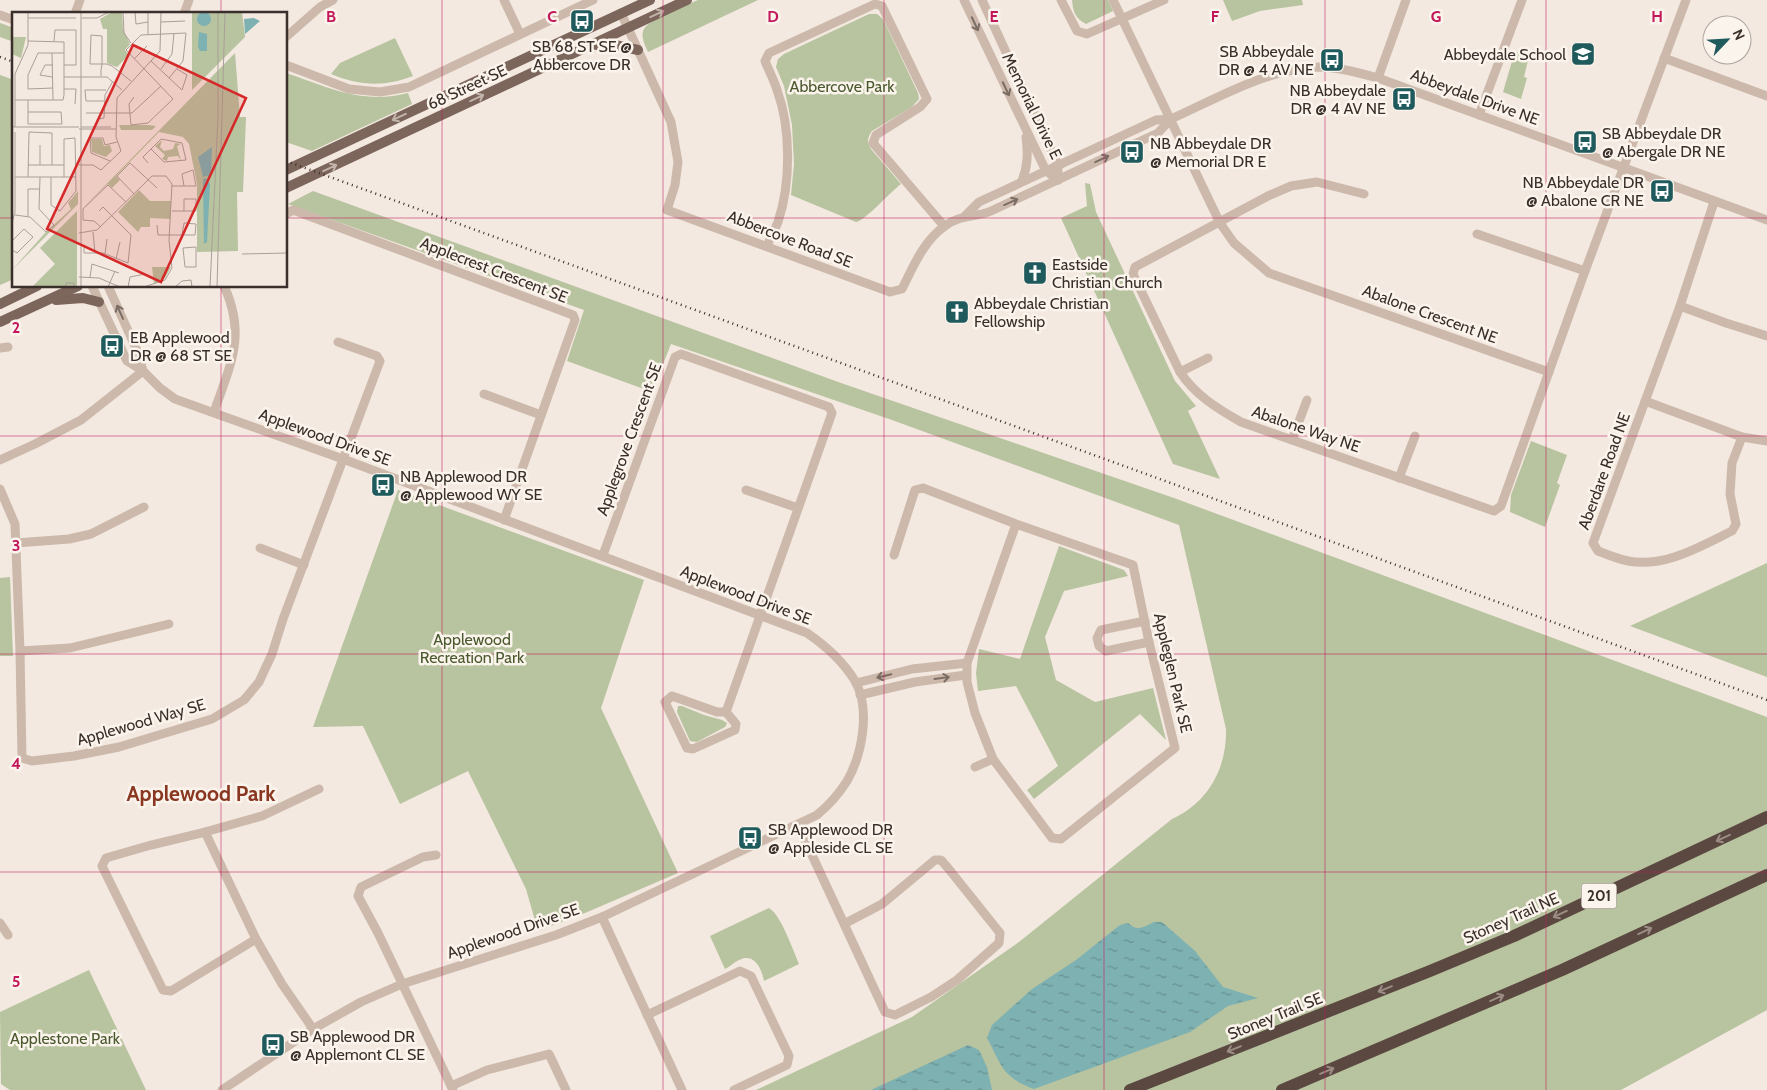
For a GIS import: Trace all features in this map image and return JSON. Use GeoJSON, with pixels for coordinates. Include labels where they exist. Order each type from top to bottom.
{"type":"FeatureCollection","features":[{"type":"Feature","properties":{"kind":"highway","name":"Stoney Trail NE"},"geometry":{"type":"LineString","coordinates":[[1430,971],[1514,936],[1767,817]]}},
{"type":"Feature","properties":{"kind":"highway"},"geometry":{"type":"LineString","coordinates":[[1282,1090],[1452,1018],[1767,876]]}},
{"type":"Feature","properties":{"kind":"highway","name":"Stoney Trail SE"},"geometry":{"type":"LineString","coordinates":[[1130,1090],[1430,971]]}},
{"type":"Feature","properties":{"kind":"main road","name":"68 Street SE"},"geometry":{"type":"LineString","coordinates":[[288,169],[650,0]]}},
{"type":"Feature","properties":{"kind":"main road","name":"68 Street SE"},"geometry":{"type":"LineString","coordinates":[[288,187],[687,0]]}},
{"type":"Feature","properties":{"kind":"main road"},"geometry":{"type":"LineString","coordinates":[[592,44],[615,45],[638,50]]}},
{"type":"Feature","properties":{"kind":"main road"},"geometry":{"type":"LineString","coordinates":[[0,304],[33,288]]}},
{"type":"Feature","properties":{"kind":"main road"},"geometry":{"type":"LineString","coordinates":[[0,322],[74,288]]}},
{"type":"Feature","properties":{"kind":"main road"},"geometry":{"type":"LineString","coordinates":[[47,300],[83,298],[99,302]]}},
{"type":"Feature","properties":{"kind":"street"},"geometry":{"type":"LineString","coordinates":[[76,12],[80,0]]}},
{"type":"Feature","properties":{"kind":"street"},"geometry":{"type":"LineString","coordinates":[[185,12],[189,0]]}},
{"type":"Feature","properties":{"kind":"street"},"geometry":{"type":"LineString","coordinates":[[288,35],[320,7],[333,0]]}},
{"type":"Feature","properties":{"kind":"street"},"geometry":{"type":"LineString","coordinates":[[504,0],[520,34]]}},
{"type":"Feature","properties":{"kind":"street"},"geometry":{"type":"LineString","coordinates":[[288,66],[348,89],[380,92],[409,87],[593,0]]}},
{"type":"Feature","properties":{"kind":"street","name":"Memorial Drive E"},"geometry":{"type":"LineString","coordinates":[[964,0],[1046,170],[1058,180]]}},
{"type":"Feature","properties":{"kind":"street","name":"Memorial Drive E"},"geometry":{"type":"LineString","coordinates":[[982,0],[1058,165],[1058,180]]}},
{"type":"Feature","properties":{"kind":"street"},"geometry":{"type":"LineString","coordinates":[[1061,0],[1078,31],[1088,34],[1164,0]]}},
{"type":"Feature","properties":{"kind":"street","name":"Abalone Crescent NE"},"geometry":{"type":"LineString","coordinates":[[1113,0],[1220,222],[1234,243],[1269,272],[1548,372]]}},
{"type":"Feature","properties":{"kind":"street"},"geometry":{"type":"LineString","coordinates":[[1378,78],[1406,0]]}},
{"type":"Feature","properties":{"kind":"street"},"geometry":{"type":"LineString","coordinates":[[1480,115],[1522,0]]}},
{"type":"Feature","properties":{"kind":"street"},"geometry":{"type":"LineString","coordinates":[[1548,372],[1686,0]]}},
{"type":"Feature","properties":{"kind":"street"},"geometry":{"type":"LineString","coordinates":[[767,246],[778,222],[787,168],[786,130],[778,91],[765,61],[769,53],[875,4],[882,6],[927,99],[920,107],[876,135],[873,143],[944,226],[965,216]]}},
{"type":"Feature","properties":{"kind":"street"},"geometry":{"type":"LineString","coordinates":[[621,13],[638,50]]}},
{"type":"Feature","properties":{"kind":"street"},"geometry":{"type":"LineString","coordinates":[[0,15],[12,19]]}},
{"type":"Feature","properties":{"kind":"street","name":"Abbercove Road SE"},"geometry":{"type":"LineString","coordinates":[[638,50],[671,122],[676,146],[678,162],[676,177],[667,210],[890,292],[902,289],[919,255],[944,226]]}},
{"type":"Feature","properties":{"kind":"street"},"geometry":{"type":"LineString","coordinates":[[1664,58],[1767,96]]}},
{"type":"Feature","properties":{"kind":"street","name":"Abbeydale Drive NE"},"geometry":{"type":"LineString","coordinates":[[965,216],[979,202],[1156,120],[1171,119],[1262,78],[1290,70],[1319,67],[1343,69],[1378,78],[1767,220]]}},
{"type":"Feature","properties":{"kind":"street","name":"Abbeydale Drive NE"},"geometry":{"type":"LineString","coordinates":[[965,216],[985,214],[1058,180],[1158,132],[1171,119]]}},
{"type":"Feature","properties":{"kind":"street"},"geometry":{"type":"LineString","coordinates":[[1022,181],[1028,151],[1025,129]]}},
{"type":"Feature","properties":{"kind":"street","name":"Abalone Way NE"},"geometry":{"type":"LineString","coordinates":[[1364,194],[1317,182],[1291,186],[1268,196],[1135,267],[1133,274],[1187,383],[1219,409],[1241,422],[1494,511],[1501,506],[1548,372]]}},
{"type":"Feature","properties":{"kind":"street","name":"Aberdare Road NE"},"geometry":{"type":"LineString","coordinates":[[1714,202],[1680,306],[1593,543],[1598,552],[1628,561],[1648,562],[1672,558],[1732,531],[1736,524],[1730,494],[1732,463],[1742,437]]}},
{"type":"Feature","properties":{"kind":"street","name":"Applecrest Crescent SE"},"geometry":{"type":"LineString","coordinates":[[288,213],[293,210],[573,315],[575,320],[504,520]]}},
{"type":"Feature","properties":{"kind":"street"},"geometry":{"type":"LineString","coordinates":[[1477,234],[1585,271]]}},
{"type":"Feature","properties":{"kind":"street","name":"Applewood Drive SE"},"geometry":{"type":"LineString","coordinates":[[93,288],[127,361],[143,371],[160,388],[175,398],[602,555],[807,633],[825,646],[843,663],[856,683],[864,716],[862,740],[855,764],[834,800],[817,815],[602,917],[556,935],[402,984],[361,1002],[313,1029],[236,1087],[222,1090]]}},
{"type":"Feature","properties":{"kind":"street","name":"Applewood Drive SE"},"geometry":{"type":"LineString","coordinates":[[109,288],[138,353],[143,371]]}},
{"type":"Feature","properties":{"kind":"street"},"geometry":{"type":"LineString","coordinates":[[214,412],[232,360],[236,334],[232,304],[225,288]]}},
{"type":"Feature","properties":{"kind":"street"},"geometry":{"type":"LineString","coordinates":[[1680,306],[1726,324],[1767,336]]}},
{"type":"Feature","properties":{"kind":"street","name":"Applewood Way SE"},"geometry":{"type":"LineString","coordinates":[[0,489],[15,524],[22,758],[32,761],[74,756],[119,747],[212,719],[244,700],[259,682],[272,654],[283,619],[380,361],[377,356],[338,342]]}},
{"type":"Feature","properties":{"kind":"street","name":"Applegrove Crescent SE"},"geometry":{"type":"LineString","coordinates":[[602,555],[675,357],[682,354],[829,407],[832,413],[726,712]]}},
{"type":"Feature","properties":{"kind":"street"},"geometry":{"type":"LineString","coordinates":[[1180,372],[1208,358]]}},
{"type":"Feature","properties":{"kind":"street"},"geometry":{"type":"LineString","coordinates":[[0,460],[81,420],[143,371]]}},
{"type":"Feature","properties":{"kind":"street"},"geometry":{"type":"LineString","coordinates":[[484,394],[541,415]]}},
{"type":"Feature","properties":{"kind":"street"},"geometry":{"type":"LineString","coordinates":[[1292,440],[1308,400]]}},
{"type":"Feature","properties":{"kind":"street"},"geometry":{"type":"LineString","coordinates":[[1645,401],[1742,437],[1767,441]]}},
{"type":"Feature","properties":{"kind":"street"},"geometry":{"type":"LineString","coordinates":[[1399,478],[1415,436]]}},
{"type":"Feature","properties":{"kind":"street"},"geometry":{"type":"LineString","coordinates":[[894,555],[916,490],[923,488],[1016,524]]}},
{"type":"Feature","properties":{"kind":"street"},"geometry":{"type":"LineString","coordinates":[[746,490],[798,508]]}},
{"type":"Feature","properties":{"kind":"street"},"geometry":{"type":"LineString","coordinates":[[16,542],[69,539],[91,534],[144,507]]}},
{"type":"Feature","properties":{"kind":"street","name":"Appleglen Park SE"},"geometry":{"type":"LineString","coordinates":[[1016,524],[1133,565],[1149,642],[1175,748],[1061,839],[1052,838],[993,760],[975,713],[966,675],[967,663],[1016,524]]}},
{"type":"Feature","properties":{"kind":"street"},"geometry":{"type":"LineString","coordinates":[[260,548],[304,565]]}},
{"type":"Feature","properties":{"kind":"street"},"geometry":{"type":"LineString","coordinates":[[1145,622],[1101,630],[1097,638],[1099,646],[1106,651],[1149,642]]}},
{"type":"Feature","properties":{"kind":"street"},"geometry":{"type":"LineString","coordinates":[[20,651],[70,648],[169,624]]}},
{"type":"Feature","properties":{"kind":"street"},"geometry":{"type":"LineString","coordinates":[[856,683],[912,669],[967,663]]}},
{"type":"Feature","properties":{"kind":"street"},"geometry":{"type":"LineString","coordinates":[[912,669],[915,682]]}},
{"type":"Feature","properties":{"kind":"street"},"geometry":{"type":"LineString","coordinates":[[860,695],[915,682],[966,675]]}},
{"type":"Feature","properties":{"kind":"street"},"geometry":{"type":"LineString","coordinates":[[672,696],[717,712],[726,712],[736,724],[735,730],[694,749],[687,748],[665,702],[672,696]]}},
{"type":"Feature","properties":{"kind":"street"},"geometry":{"type":"LineString","coordinates":[[975,767],[993,760]]}},
{"type":"Feature","properties":{"kind":"street"},"geometry":{"type":"LineString","coordinates":[[256,939],[171,991],[163,990],[102,866],[106,858],[262,816],[320,789]]}},
{"type":"Feature","properties":{"kind":"street"},"geometry":{"type":"LineString","coordinates":[[798,825],[844,924],[885,1012],[895,1015],[931,997],[957,980],[999,943],[1000,933],[941,860],[935,860],[882,904],[844,924]]}},
{"type":"Feature","properties":{"kind":"street"},"geometry":{"type":"LineString","coordinates":[[205,832],[256,939],[282,984],[313,1029]]}},
{"type":"Feature","properties":{"kind":"street"},"geometry":{"type":"LineString","coordinates":[[436,856],[423,857],[362,887],[358,896],[452,1088],[487,1070],[549,1054],[566,1090]]}},
{"type":"Feature","properties":{"kind":"street"},"geometry":{"type":"LineString","coordinates":[[602,917],[682,1090]]}},
{"type":"Feature","properties":{"kind":"street"},"geometry":{"type":"LineString","coordinates":[[0,923],[8,935]]}},
{"type":"Feature","properties":{"kind":"street"},"geometry":{"type":"LineString","coordinates":[[648,1015],[740,971],[751,976],[789,1056],[787,1065],[734,1090]]}},
{"type":"Feature","properties":{"kind":"green space"},"geometry":{"type":"Polygon","coordinates":[[[698,0],[758,0],[648,52],[643,40],[644,29],[653,21],[698,0]]]}},
{"type":"Feature","properties":{"kind":"green space"},"geometry":{"type":"Polygon","coordinates":[[[1072,0],[1108,0],[1113,11],[1086,24],[1075,14],[1072,0]]]}},
{"type":"Feature","properties":{"kind":"green space"},"geometry":{"type":"Polygon","coordinates":[[[1223,0],[1302,0],[1303,5],[1260,11],[1232,21],[1223,0]]]}},
{"type":"Feature","properties":{"kind":"green space","name":"Abbercove Park"},"geometry":{"type":"Polygon","coordinates":[[[869,14],[877,14],[883,19],[918,93],[919,99],[912,107],[872,131],[869,136],[868,142],[871,149],[901,184],[865,217],[856,222],[791,195],[794,164],[792,125],[784,86],[776,67],[778,59],[784,54],[869,14]]]}},
{"type":"Feature","properties":{"kind":"green space"},"geometry":{"type":"Polygon","coordinates":[[[0,23],[12,27],[12,41],[0,37],[0,23]]]}},
{"type":"Feature","properties":{"kind":"green space"},"geometry":{"type":"Polygon","coordinates":[[[395,38],[413,76],[403,80],[372,84],[352,81],[331,74],[340,63],[395,38]]]}},
{"type":"Feature","properties":{"kind":"green space"},"geometry":{"type":"Polygon","coordinates":[[[1515,51],[1529,56],[1524,77],[1527,78],[1521,99],[1503,92],[1515,51]]]}},
{"type":"Feature","properties":{"kind":"green space"},"geometry":{"type":"Polygon","coordinates":[[[288,74],[331,89],[360,96],[391,96],[408,93],[412,104],[312,151],[288,143],[288,74]]]}},
{"type":"Feature","properties":{"kind":"green space"},"geometry":{"type":"Polygon","coordinates":[[[0,75],[12,79],[12,280],[0,285],[0,75]]]}},
{"type":"Feature","properties":{"kind":"green space"},"geometry":{"type":"Polygon","coordinates":[[[1085,183],[1090,184],[1096,212],[1175,381],[1196,406],[1188,411],[1220,479],[1173,464],[1061,218],[1087,206],[1085,183]]]}},
{"type":"Feature","properties":{"kind":"green space"},"geometry":{"type":"Polygon","coordinates":[[[313,191],[841,383],[1174,498],[1767,717],[1767,1010],[1621,1090],[756,1090],[912,1017],[1019,942],[1172,819],[1196,804],[1205,794],[1219,770],[1223,757],[1226,729],[1179,525],[892,420],[671,344],[652,392],[567,361],[584,310],[288,204],[313,191]]]}},
{"type":"Feature","properties":{"kind":"green space"},"geometry":{"type":"Polygon","coordinates":[[[1531,441],[1567,455],[1557,483],[1560,485],[1545,527],[1510,512],[1511,495],[1531,441]]]}},
{"type":"Feature","properties":{"kind":"green space","name":"Applewood Recreation Park"},"geometry":{"type":"Polygon","coordinates":[[[398,490],[644,580],[601,708],[678,873],[538,931],[526,889],[468,771],[400,804],[363,726],[313,727],[398,490]]]}},
{"type":"Feature","properties":{"kind":"green space"},"geometry":{"type":"Polygon","coordinates":[[[1059,546],[1124,570],[1128,576],[1064,591],[1045,637],[1056,680],[1095,702],[1153,688],[1166,740],[1140,714],[1034,799],[1027,790],[1058,766],[1016,686],[978,691],[976,673],[979,649],[1020,659],[1059,546]]]}},
{"type":"Feature","properties":{"kind":"green space"},"geometry":{"type":"Polygon","coordinates":[[[1767,563],[1767,677],[1630,626],[1767,563]]]}},
{"type":"Feature","properties":{"kind":"green space"},"geometry":{"type":"Polygon","coordinates":[[[10,577],[13,656],[0,656],[0,578],[10,577]]]}},
{"type":"Feature","properties":{"kind":"green space"},"geometry":{"type":"Polygon","coordinates":[[[678,706],[727,723],[725,727],[697,742],[690,741],[677,712],[678,706]]]}},
{"type":"Feature","properties":{"kind":"green space"},"geometry":{"type":"Polygon","coordinates":[[[769,908],[782,925],[799,964],[764,981],[759,967],[749,958],[739,960],[725,969],[710,936],[769,908]]]}},
{"type":"Feature","properties":{"kind":"green space","name":"Applestone Park"},"geometry":{"type":"Polygon","coordinates":[[[89,970],[146,1090],[10,1090],[1,1084],[0,1012],[89,970]]]}},
{"type":"Feature","properties":{"kind":"water"},"geometry":{"type":"Polygon","coordinates":[[[1154,922],[1162,922],[1195,951],[1223,987],[1258,998],[1228,1006],[1190,1032],[1034,1089],[1023,1085],[1009,1075],[1004,1070],[987,1038],[992,1025],[1032,989],[1076,960],[1120,925],[1128,923],[1131,926],[1141,928],[1154,922]]]}},
{"type":"Feature","properties":{"kind":"water"},"geometry":{"type":"Polygon","coordinates":[[[968,1045],[979,1050],[987,1067],[992,1090],[871,1090],[968,1045]]]}},
{"type":"Feature","properties":{"kind":"railway"},"geometry":{"type":"LineString","coordinates":[[0,57],[12,61]]}},
{"type":"Feature","properties":{"kind":"railway"},"geometry":{"type":"LineString","coordinates":[[288,162],[1767,700]]}},
{"type":"Feature","properties":{"kind":"place","name":"SB 68 ST SE @ Abbercove DR"},"geometry":{"type":"Point","coordinates":[582,21]}},
{"type":"Feature","properties":{"kind":"place","name":"Abbeydale School"},"geometry":{"type":"Point","coordinates":[1583,54]}},
{"type":"Feature","properties":{"kind":"place","name":"SB Abbeydale DR @ 4 AV NE"},"geometry":{"type":"Point","coordinates":[1332,60]}},
{"type":"Feature","properties":{"kind":"place","name":"NB Abbeydale DR @ 4 AV NE"},"geometry":{"type":"Point","coordinates":[1404,99]}},
{"type":"Feature","properties":{"kind":"place","name":"SB Abbeydale DR @ Abergale DR NE"},"geometry":{"type":"Point","coordinates":[1585,142]}},
{"type":"Feature","properties":{"kind":"place","name":"NB Abbeydale DR @ Memorial DR E"},"geometry":{"type":"Point","coordinates":[1132,152]}},
{"type":"Feature","properties":{"kind":"place","name":"NB Abbeydale DR @ Abalone CR NE"},"geometry":{"type":"Point","coordinates":[1662,191]}},
{"type":"Feature","properties":{"kind":"place","name":"Eastside Christian Church"},"geometry":{"type":"Point","coordinates":[1035,273]}},
{"type":"Feature","properties":{"kind":"place","name":"Abbeydale Christian Fellowship"},"geometry":{"type":"Point","coordinates":[957,312]}},
{"type":"Feature","properties":{"kind":"place","name":"EB Applewood DR @ 68 ST SE"},"geometry":{"type":"Point","coordinates":[112,346]}},
{"type":"Feature","properties":{"kind":"place","name":"NB Applewood DR @ Applewood WY SE"},"geometry":{"type":"Point","coordinates":[383,485]}},
{"type":"Feature","properties":{"kind":"place","name":"SB Applewood DR @ Appleside CL SE"},"geometry":{"type":"Point","coordinates":[750,838]}},
{"type":"Feature","properties":{"kind":"place","name":"SB Applewood DR @ Applemont CL SE"},"geometry":{"type":"Point","coordinates":[273,1045]}},
{"type":"Feature","properties":{"kind":"district","name":"Applewood Park"},"geometry":{"type":"Point","coordinates":[201,793]}}]}
